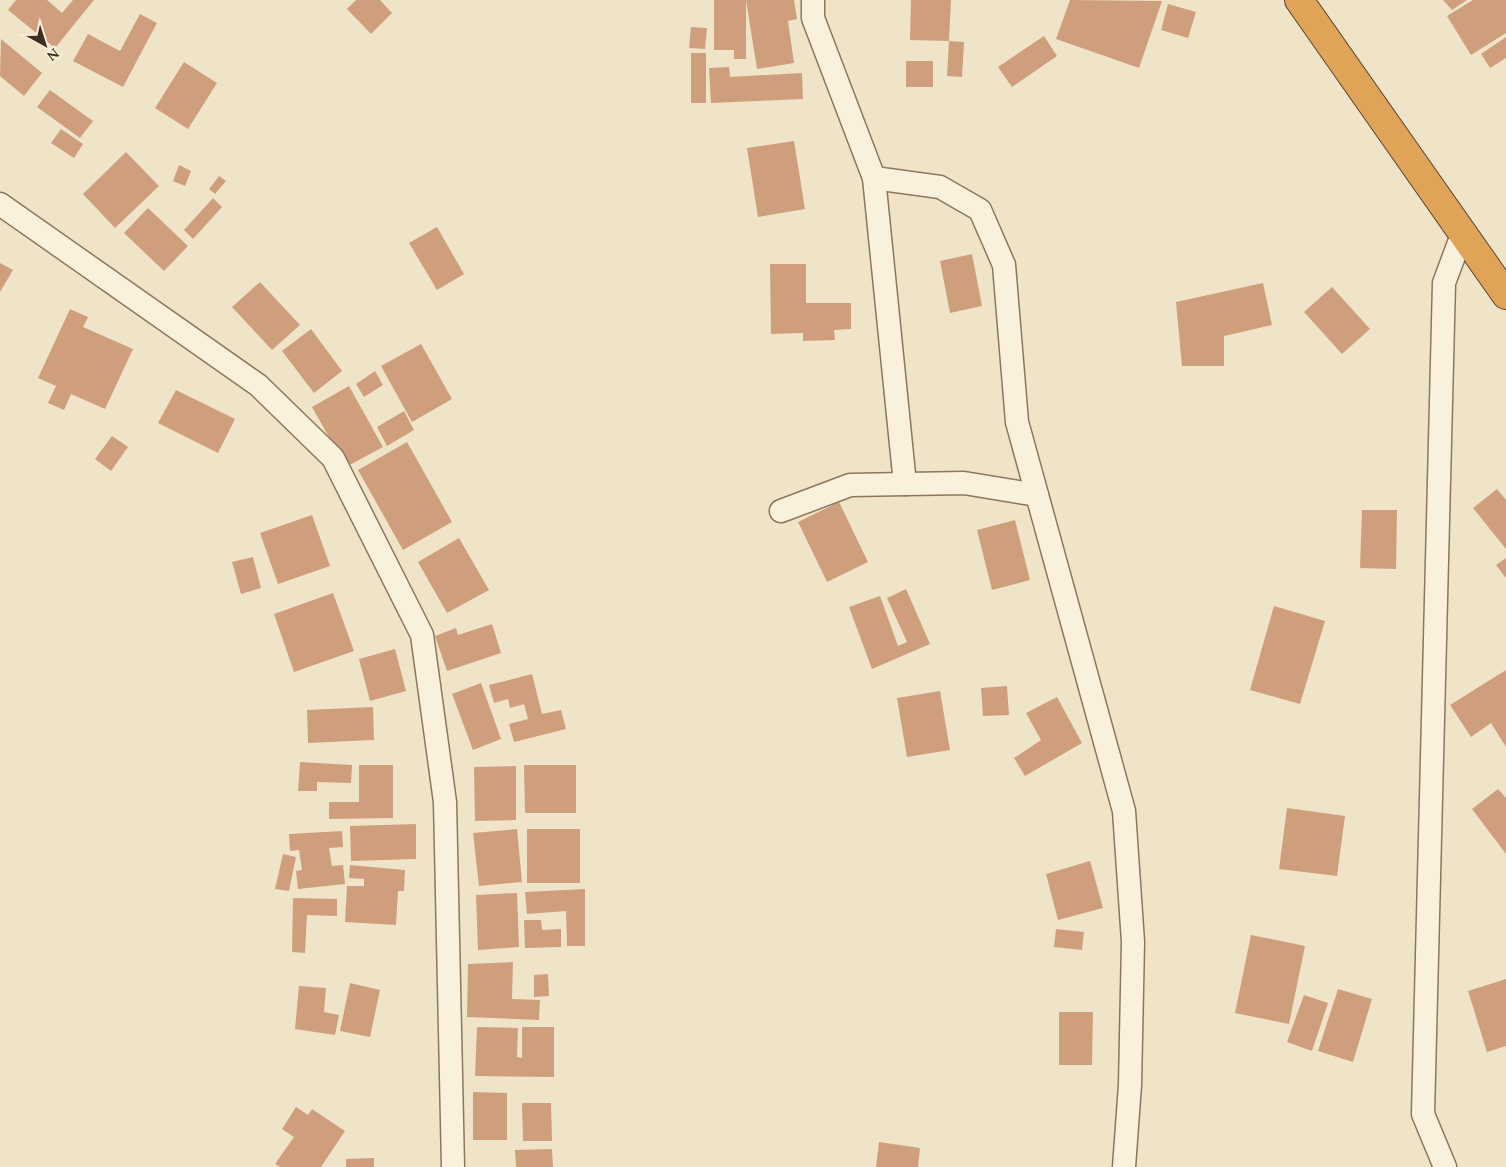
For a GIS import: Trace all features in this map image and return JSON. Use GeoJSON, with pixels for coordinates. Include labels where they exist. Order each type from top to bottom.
{"type":"FeatureCollection","features":[{"type":"Feature","properties":{"kind":"highway"},"geometry":{"type":"LineString","coordinates":[[1299,0],[1506,295]]}},
{"type":"Feature","properties":{"kind":"street"},"geometry":{"type":"LineString","coordinates":[[813,0],[813,18],[874,178],[905,484]]}},
{"type":"Feature","properties":{"kind":"street"},"geometry":{"type":"LineString","coordinates":[[874,178],[940,187],[980,210],[1004,265],[1017,422],[1124,811],[1133,942],[1130,1085],[1124,1167]]}},
{"type":"Feature","properties":{"kind":"street"},"geometry":{"type":"LineString","coordinates":[[0,204],[258,385],[333,458],[422,635],[445,802],[453,1167]]}},
{"type":"Feature","properties":{"kind":"street"},"geometry":{"type":"LineString","coordinates":[[1445,1167],[1423,1114],[1444,283],[1462,232]]}},
{"type":"Feature","properties":{"kind":"street"},"geometry":{"type":"LineString","coordinates":[[781,511],[850,485],[964,483],[1037,495]]}},
{"type":"Feature","properties":{"kind":"building"},"geometry":{"type":"Polygon","coordinates":[[[16,0],[47,0],[62,13],[73,0],[94,0],[55,48],[8,10],[16,0]]]}},
{"type":"Feature","properties":{"kind":"building"},"geometry":{"type":"Polygon","coordinates":[[[356,0],[380,0],[392,13],[371,34],[347,9],[356,0]]]}},
{"type":"Feature","properties":{"kind":"building"},"geometry":{"type":"Polygon","coordinates":[[[714,0],[746,0],[746,59],[734,59],[734,50],[714,50],[714,0]]]}},
{"type":"Feature","properties":{"kind":"building"},"geometry":{"type":"Polygon","coordinates":[[[746,0],[794,0],[797,19],[788,21],[794,63],[757,69],[746,0]]]}},
{"type":"Feature","properties":{"kind":"building"},"geometry":{"type":"Polygon","coordinates":[[[911,0],[951,0],[949,41],[910,40],[911,0]]]}},
{"type":"Feature","properties":{"kind":"building"},"geometry":{"type":"Polygon","coordinates":[[[1070,0],[1162,1],[1139,68],[1056,39],[1070,0]]]}},
{"type":"Feature","properties":{"kind":"building"},"geometry":{"type":"Polygon","coordinates":[[[1443,0],[1467,0],[1452,10],[1443,0]]]}},
{"type":"Feature","properties":{"kind":"building"},"geometry":{"type":"Polygon","coordinates":[[[1473,0],[1506,0],[1506,33],[1471,55],[1447,16],[1473,0]]]}},
{"type":"Feature","properties":{"kind":"building"},"geometry":{"type":"Polygon","coordinates":[[[1168,4],[1196,12],[1188,38],[1161,30],[1168,4]]]}},
{"type":"Feature","properties":{"kind":"building"},"geometry":{"type":"Polygon","coordinates":[[[140,14],[157,23],[123,87],[73,61],[88,34],[120,51],[140,14]]]}},
{"type":"Feature","properties":{"kind":"building"},"geometry":{"type":"Polygon","coordinates":[[[691,27],[707,28],[705,49],[689,48],[691,27]]]}},
{"type":"Feature","properties":{"kind":"building"},"geometry":{"type":"Polygon","coordinates":[[[1044,36],[1057,56],[1012,87],[998,67],[1044,36]]]}},
{"type":"Feature","properties":{"kind":"building"},"geometry":{"type":"Polygon","coordinates":[[[1506,37],[1506,58],[1490,68],[1481,54],[1506,37]]]}},
{"type":"Feature","properties":{"kind":"building"},"geometry":{"type":"Polygon","coordinates":[[[1,39],[42,73],[24,96],[0,76],[1,39]]]}},
{"type":"Feature","properties":{"kind":"building"},"geometry":{"type":"Polygon","coordinates":[[[949,41],[964,42],[962,77],[947,76],[949,41]]]}},
{"type":"Feature","properties":{"kind":"building"},"geometry":{"type":"Polygon","coordinates":[[[691,53],[706,53],[706,103],[691,103],[691,53]]]}},
{"type":"Feature","properties":{"kind":"building"},"geometry":{"type":"Polygon","coordinates":[[[906,61],[933,61],[933,87],[906,87],[906,61]]]}},
{"type":"Feature","properties":{"kind":"building"},"geometry":{"type":"Polygon","coordinates":[[[184,62],[217,83],[188,129],[155,108],[184,62]]]}},
{"type":"Feature","properties":{"kind":"building"},"geometry":{"type":"Polygon","coordinates":[[[729,67],[730,77],[802,73],[803,99],[711,103],[709,68],[729,67]]]}},
{"type":"Feature","properties":{"kind":"building"},"geometry":{"type":"Polygon","coordinates":[[[50,90],[93,121],[80,138],[37,107],[50,90]]]}},
{"type":"Feature","properties":{"kind":"building"},"geometry":{"type":"Polygon","coordinates":[[[61,129],[83,144],[74,158],[51,143],[61,129]]]}},
{"type":"Feature","properties":{"kind":"building"},"geometry":{"type":"Polygon","coordinates":[[[794,141],[805,209],[758,217],[747,148],[794,141]]]}},
{"type":"Feature","properties":{"kind":"building"},"geometry":{"type":"Polygon","coordinates":[[[126,152],[159,186],[115,228],[83,194],[126,152]]]}},
{"type":"Feature","properties":{"kind":"building"},"geometry":{"type":"Polygon","coordinates":[[[179,165],[191,171],[185,186],[173,181],[179,165]]]}},
{"type":"Feature","properties":{"kind":"building"},"geometry":{"type":"Polygon","coordinates":[[[219,176],[226,181],[215,194],[209,189],[219,176]]]}},
{"type":"Feature","properties":{"kind":"building"},"geometry":{"type":"Polygon","coordinates":[[[213,198],[222,207],[193,239],[184,230],[213,198]]]}},
{"type":"Feature","properties":{"kind":"building"},"geometry":{"type":"Polygon","coordinates":[[[148,208],[188,246],[164,271],[124,233],[148,208]]]}},
{"type":"Feature","properties":{"kind":"building"},"geometry":{"type":"Polygon","coordinates":[[[437,227],[464,274],[437,290],[409,243],[437,227]]]}},
{"type":"Feature","properties":{"kind":"building"},"geometry":{"type":"Polygon","coordinates":[[[972,254],[982,306],[950,313],[940,261],[972,254]]]}},
{"type":"Feature","properties":{"kind":"building"},"geometry":{"type":"Polygon","coordinates":[[[0,263],[13,270],[0,292],[0,263]]]}},
{"type":"Feature","properties":{"kind":"building"},"geometry":{"type":"Polygon","coordinates":[[[770,264],[806,264],[806,303],[851,303],[851,329],[834,330],[835,340],[803,341],[803,333],[771,334],[770,264]]]}},
{"type":"Feature","properties":{"kind":"building"},"geometry":{"type":"Polygon","coordinates":[[[260,282],[300,325],[272,350],[232,307],[260,282]]]}},
{"type":"Feature","properties":{"kind":"building"},"geometry":{"type":"Polygon","coordinates":[[[1263,283],[1272,325],[1224,336],[1224,366],[1182,366],[1176,302],[1263,283]]]}},
{"type":"Feature","properties":{"kind":"building"},"geometry":{"type":"Polygon","coordinates":[[[1332,287],[1370,329],[1342,354],[1304,312],[1332,287]]]}},
{"type":"Feature","properties":{"kind":"building"},"geometry":{"type":"Polygon","coordinates":[[[70,309],[88,317],[83,327],[133,349],[105,409],[71,394],[64,410],[48,403],[56,386],[38,378],[70,309]]]}},
{"type":"Feature","properties":{"kind":"building"},"geometry":{"type":"Polygon","coordinates":[[[311,329],[342,371],[314,393],[282,351],[311,329]]]}},
{"type":"Feature","properties":{"kind":"building"},"geometry":{"type":"Polygon","coordinates":[[[421,344],[452,399],[412,422],[381,366],[421,344]]]}},
{"type":"Feature","properties":{"kind":"building"},"geometry":{"type":"Polygon","coordinates":[[[375,371],[383,385],[364,397],[356,384],[375,371]]]}},
{"type":"Feature","properties":{"kind":"building"},"geometry":{"type":"Polygon","coordinates":[[[349,386],[383,447],[346,467],[312,407],[349,386]]]}},
{"type":"Feature","properties":{"kind":"building"},"geometry":{"type":"Polygon","coordinates":[[[176,390],[235,419],[218,453],[158,423],[176,390]]]}},
{"type":"Feature","properties":{"kind":"building"},"geometry":{"type":"Polygon","coordinates":[[[404,411],[414,430],[387,446],[377,427],[404,411]]]}},
{"type":"Feature","properties":{"kind":"building"},"geometry":{"type":"Polygon","coordinates":[[[112,436],[128,447],[111,471],[95,459],[112,436]]]}},
{"type":"Feature","properties":{"kind":"building"},"geometry":{"type":"Polygon","coordinates":[[[407,442],[452,522],[403,550],[358,470],[407,442]]]}},
{"type":"Feature","properties":{"kind":"building"},"geometry":{"type":"Polygon","coordinates":[[[1497,489],[1506,500],[1506,549],[1473,508],[1497,489]]]}},
{"type":"Feature","properties":{"kind":"building"},"geometry":{"type":"Polygon","coordinates":[[[839,502],[868,562],[827,582],[798,522],[839,502]]]}},
{"type":"Feature","properties":{"kind":"building"},"geometry":{"type":"Polygon","coordinates":[[[1362,510],[1397,510],[1396,569],[1360,568],[1362,510]]]}},
{"type":"Feature","properties":{"kind":"building"},"geometry":{"type":"Polygon","coordinates":[[[312,515],[330,566],[278,584],[260,533],[312,515]]]}},
{"type":"Feature","properties":{"kind":"building"},"geometry":{"type":"Polygon","coordinates":[[[1015,520],[1030,580],[992,590],[977,530],[1015,520]]]}},
{"type":"Feature","properties":{"kind":"building"},"geometry":{"type":"Polygon","coordinates":[[[459,538],[489,590],[447,613],[418,562],[459,538]]]}},
{"type":"Feature","properties":{"kind":"building"},"geometry":{"type":"Polygon","coordinates":[[[253,557],[261,588],[241,594],[232,562],[253,557]]]}},
{"type":"Feature","properties":{"kind":"building"},"geometry":{"type":"Polygon","coordinates":[[[1506,558],[1506,578],[1496,565],[1506,558]]]}},
{"type":"Feature","properties":{"kind":"building"},"geometry":{"type":"Polygon","coordinates":[[[906,589],[930,644],[872,669],[849,607],[880,596],[898,646],[907,642],[887,598],[906,589]]]}},
{"type":"Feature","properties":{"kind":"building"},"geometry":{"type":"Polygon","coordinates":[[[333,593],[354,651],[294,672],[274,614],[333,593]]]}},
{"type":"Feature","properties":{"kind":"building"},"geometry":{"type":"Polygon","coordinates":[[[1274,606],[1325,621],[1300,704],[1250,690],[1274,606]]]}},
{"type":"Feature","properties":{"kind":"building"},"geometry":{"type":"Polygon","coordinates":[[[492,624],[501,653],[447,671],[435,636],[456,628],[458,635],[492,624]]]}},
{"type":"Feature","properties":{"kind":"building"},"geometry":{"type":"Polygon","coordinates":[[[395,649],[406,691],[370,701],[359,659],[395,649]]]}},
{"type":"Feature","properties":{"kind":"building"},"geometry":{"type":"Polygon","coordinates":[[[1506,670],[1506,747],[1491,723],[1471,737],[1450,705],[1506,670]]]}},
{"type":"Feature","properties":{"kind":"building"},"geometry":{"type":"Polygon","coordinates":[[[532,674],[542,714],[561,710],[566,729],[514,742],[509,724],[528,719],[524,704],[510,708],[508,699],[494,703],[489,685],[532,674]]]}},
{"type":"Feature","properties":{"kind":"building"},"geometry":{"type":"Polygon","coordinates":[[[481,683],[501,739],[473,750],[452,694],[481,683]]]}},
{"type":"Feature","properties":{"kind":"building"},"geometry":{"type":"Polygon","coordinates":[[[1007,686],[1009,715],[983,716],[981,688],[1007,686]]]}},
{"type":"Feature","properties":{"kind":"building"},"geometry":{"type":"Polygon","coordinates":[[[940,691],[950,750],[907,757],[897,698],[940,691]]]}},
{"type":"Feature","properties":{"kind":"building"},"geometry":{"type":"Polygon","coordinates":[[[1057,697],[1082,743],[1025,776],[1014,758],[1041,740],[1026,713],[1057,697]]]}},
{"type":"Feature","properties":{"kind":"building"},"geometry":{"type":"Polygon","coordinates":[[[373,707],[374,740],[308,743],[307,710],[373,707]]]}},
{"type":"Feature","properties":{"kind":"building"},"geometry":{"type":"Polygon","coordinates":[[[300,762],[352,765],[351,783],[317,782],[317,791],[298,791],[300,762]]]}},
{"type":"Feature","properties":{"kind":"building"},"geometry":{"type":"Polygon","coordinates":[[[359,765],[393,765],[393,818],[329,819],[329,802],[359,802],[359,765]]]}},
{"type":"Feature","properties":{"kind":"building"},"geometry":{"type":"Polygon","coordinates":[[[524,765],[576,765],[576,813],[525,813],[524,765]]]}},
{"type":"Feature","properties":{"kind":"building"},"geometry":{"type":"Polygon","coordinates":[[[516,766],[516,820],[475,821],[474,767],[516,766]]]}},
{"type":"Feature","properties":{"kind":"building"},"geometry":{"type":"Polygon","coordinates":[[[1498,789],[1506,798],[1506,854],[1472,809],[1498,789]]]}},
{"type":"Feature","properties":{"kind":"building"},"geometry":{"type":"Polygon","coordinates":[[[1287,808],[1345,816],[1337,876],[1279,869],[1287,808]]]}},
{"type":"Feature","properties":{"kind":"building"},"geometry":{"type":"Polygon","coordinates":[[[416,824],[416,859],[351,861],[350,826],[416,824]]]}},
{"type":"Feature","properties":{"kind":"building"},"geometry":{"type":"Polygon","coordinates":[[[517,829],[522,882],[479,886],[473,833],[517,829]]]}},
{"type":"Feature","properties":{"kind":"building"},"geometry":{"type":"Polygon","coordinates":[[[527,829],[580,829],[580,883],[527,883],[527,829]]]}},
{"type":"Feature","properties":{"kind":"building"},"geometry":{"type":"Polygon","coordinates":[[[342,831],[343,847],[329,848],[332,866],[343,865],[345,884],[298,889],[296,871],[302,870],[299,850],[290,851],[289,834],[342,831]]]}},
{"type":"Feature","properties":{"kind":"building"},"geometry":{"type":"Polygon","coordinates":[[[283,854],[296,857],[289,891],[275,889],[283,854]]]}},
{"type":"Feature","properties":{"kind":"building"},"geometry":{"type":"Polygon","coordinates":[[[1090,861],[1103,908],[1058,920],[1046,874],[1090,861]]]}},
{"type":"Feature","properties":{"kind":"building"},"geometry":{"type":"Polygon","coordinates":[[[350,865],[405,870],[404,891],[398,891],[396,925],[345,922],[347,886],[364,886],[364,879],[349,878],[350,865]]]}},
{"type":"Feature","properties":{"kind":"building"},"geometry":{"type":"Polygon","coordinates":[[[585,889],[585,946],[567,946],[566,911],[527,914],[525,892],[585,889]]]}},
{"type":"Feature","properties":{"kind":"building"},"geometry":{"type":"Polygon","coordinates":[[[517,893],[519,947],[478,950],[476,895],[517,893]]]}},
{"type":"Feature","properties":{"kind":"building"},"geometry":{"type":"Polygon","coordinates":[[[293,898],[337,899],[337,916],[307,915],[305,953],[292,952],[293,898]]]}},
{"type":"Feature","properties":{"kind":"building"},"geometry":{"type":"Polygon","coordinates":[[[524,920],[541,920],[542,930],[561,929],[561,947],[525,948],[524,920]]]}},
{"type":"Feature","properties":{"kind":"building"},"geometry":{"type":"Polygon","coordinates":[[[1056,929],[1084,932],[1082,950],[1054,947],[1056,929]]]}},
{"type":"Feature","properties":{"kind":"building"},"geometry":{"type":"Polygon","coordinates":[[[1251,935],[1305,946],[1289,1024],[1235,1013],[1251,935]]]}},
{"type":"Feature","properties":{"kind":"building"},"geometry":{"type":"Polygon","coordinates":[[[513,962],[512,999],[540,1000],[539,1020],[467,1017],[468,964],[513,962]]]}},
{"type":"Feature","properties":{"kind":"building"},"geometry":{"type":"Polygon","coordinates":[[[548,974],[549,996],[534,997],[534,975],[548,974]]]}},
{"type":"Feature","properties":{"kind":"building"},"geometry":{"type":"Polygon","coordinates":[[[1506,979],[1506,1046],[1487,1052],[1468,991],[1506,979]]]}},
{"type":"Feature","properties":{"kind":"building"},"geometry":{"type":"Polygon","coordinates":[[[350,983],[380,990],[370,1037],[340,1031],[350,983]]]}},
{"type":"Feature","properties":{"kind":"building"},"geometry":{"type":"Polygon","coordinates":[[[299,986],[326,988],[324,1012],[339,1015],[335,1035],[295,1029],[299,986]]]}},
{"type":"Feature","properties":{"kind":"building"},"geometry":{"type":"Polygon","coordinates":[[[1338,989],[1372,999],[1353,1062],[1318,1051],[1338,989]]]}},
{"type":"Feature","properties":{"kind":"building"},"geometry":{"type":"Polygon","coordinates":[[[1304,995],[1328,1003],[1312,1051],[1287,1042],[1304,995]]]}},
{"type":"Feature","properties":{"kind":"building"},"geometry":{"type":"Polygon","coordinates":[[[1059,1012],[1093,1012],[1092,1065],[1059,1065],[1059,1012]]]}},
{"type":"Feature","properties":{"kind":"building"},"geometry":{"type":"Polygon","coordinates":[[[477,1027],[518,1028],[517,1057],[522,1058],[522,1027],[554,1027],[554,1077],[475,1076],[477,1027]]]}},
{"type":"Feature","properties":{"kind":"building"},"geometry":{"type":"Polygon","coordinates":[[[473,1092],[507,1093],[507,1140],[473,1140],[473,1092]]]}},
{"type":"Feature","properties":{"kind":"building"},"geometry":{"type":"Polygon","coordinates":[[[522,1103],[551,1103],[552,1141],[523,1141],[522,1103]]]}},
{"type":"Feature","properties":{"kind":"building"},"geometry":{"type":"Polygon","coordinates":[[[296,1107],[308,1115],[312,1109],[345,1131],[321,1167],[280,1167],[275,1164],[294,1137],[282,1129],[296,1107]]]}},
{"type":"Feature","properties":{"kind":"building"},"geometry":{"type":"Polygon","coordinates":[[[879,1142],[920,1148],[918,1167],[876,1167],[879,1142]]]}},
{"type":"Feature","properties":{"kind":"building"},"geometry":{"type":"Polygon","coordinates":[[[552,1149],[553,1167],[516,1167],[515,1150],[552,1149]]]}},
{"type":"Feature","properties":{"kind":"building"},"geometry":{"type":"Polygon","coordinates":[[[374,1158],[374,1167],[346,1167],[346,1159],[374,1158]]]}}]}
